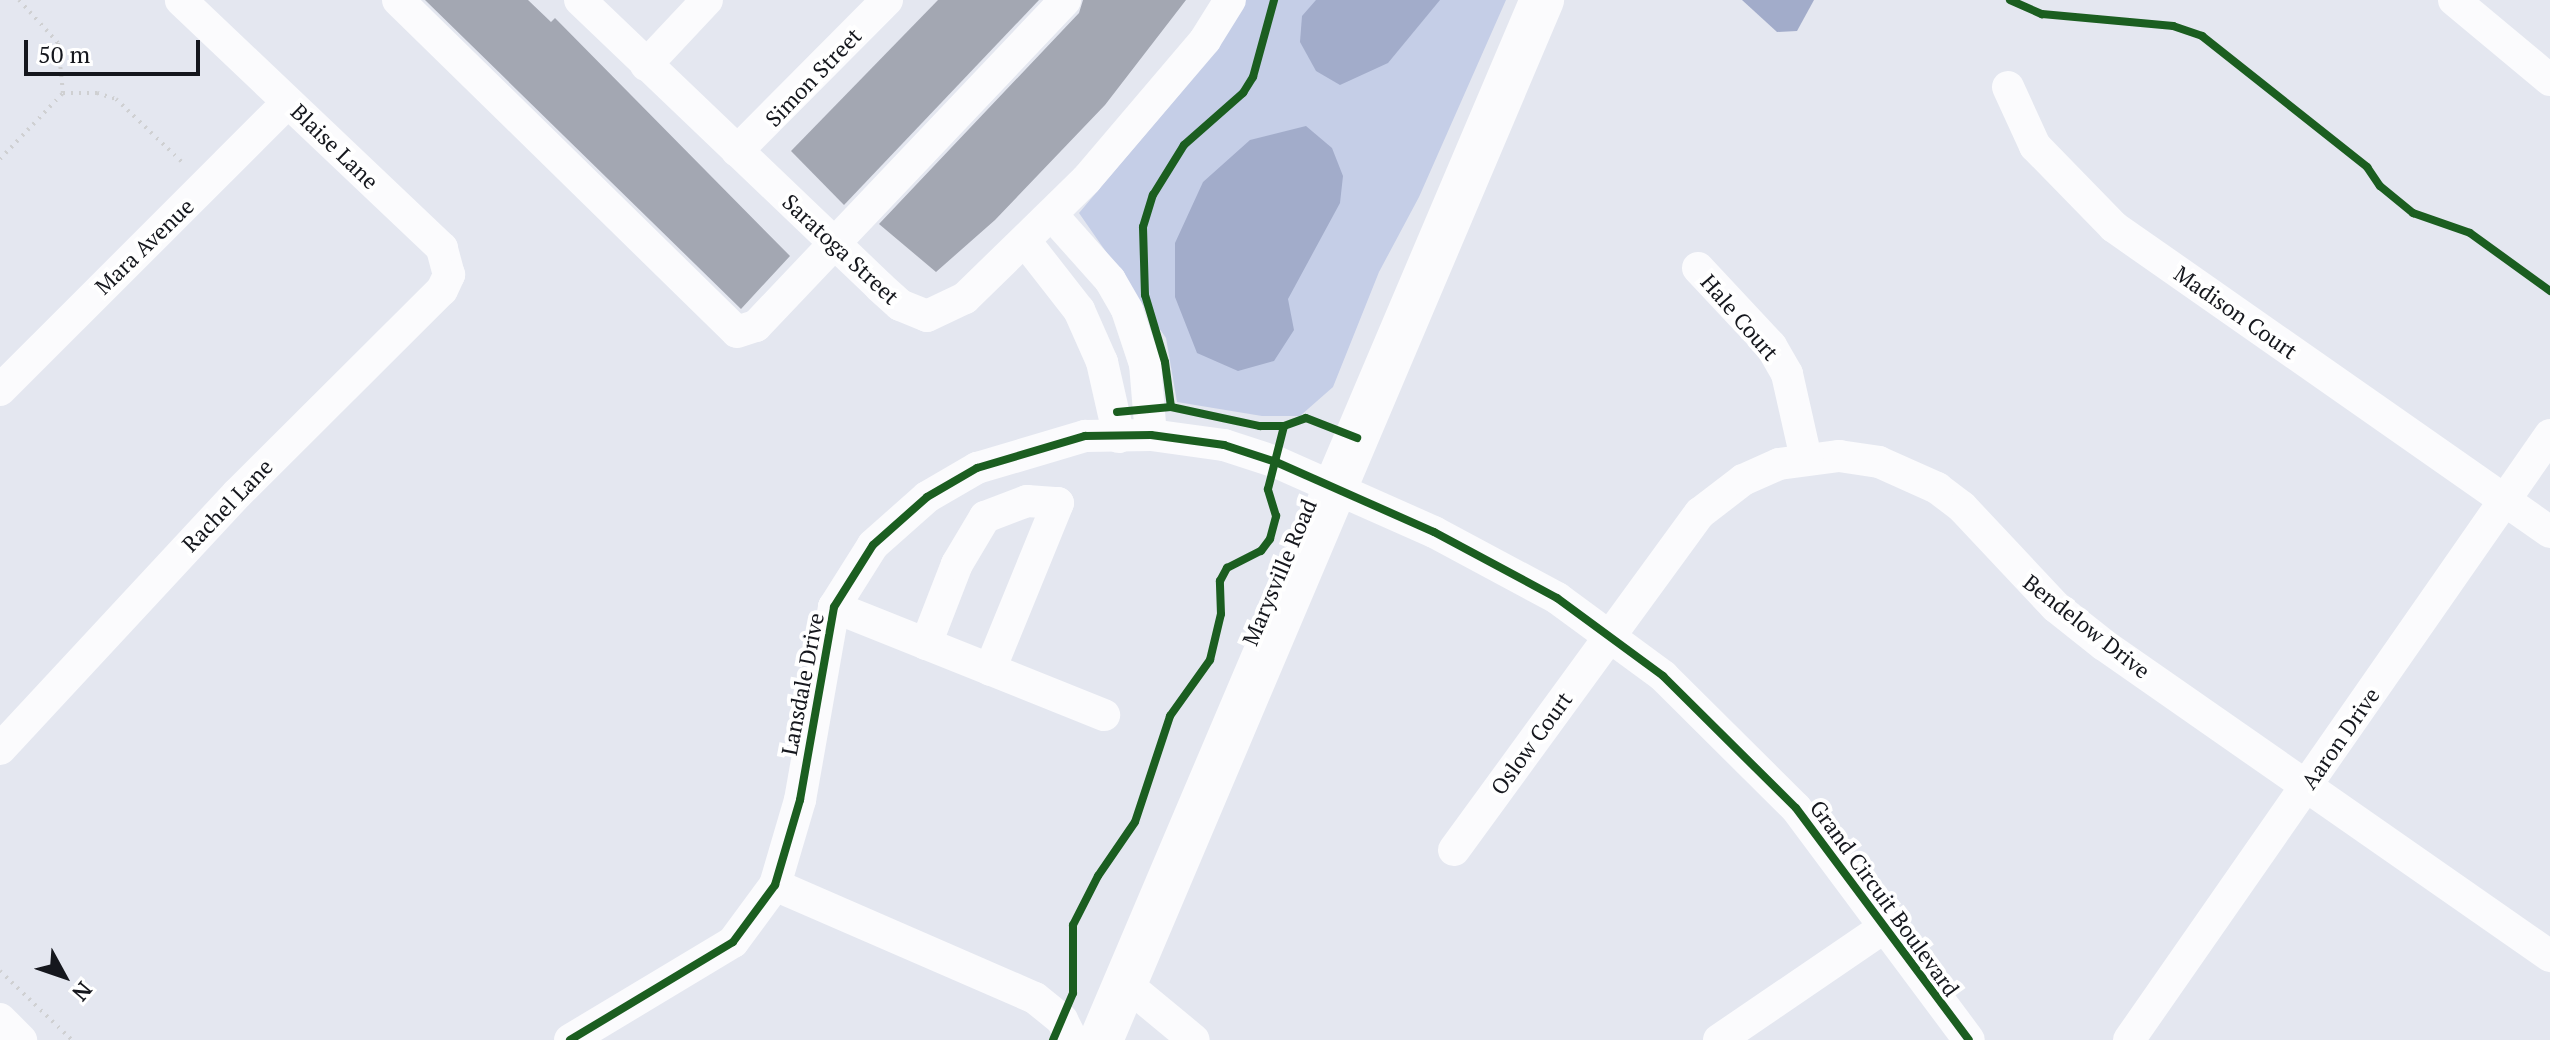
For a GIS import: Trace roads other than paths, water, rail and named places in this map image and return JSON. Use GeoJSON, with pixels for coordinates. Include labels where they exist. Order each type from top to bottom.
{"type":"FeatureCollection","features":[{"type":"Feature","properties":{"kind":"highway","name":"Marysville Road"},"geometry":{"type":"LineString","coordinates":[[1101,1040],[1542,0]]}},
{"type":"Feature","properties":{"kind":"street","name":"Blaise Lane"},"geometry":{"type":"LineString","coordinates":[[181,0],[442,248],[449,262]]}},
{"type":"Feature","properties":{"kind":"street"},"geometry":{"type":"LineString","coordinates":[[398,0],[737,332],[756,326],[1065,0]]}},
{"type":"Feature","properties":{"kind":"street","name":"Saratoga Street"},"geometry":{"type":"LineString","coordinates":[[580,0],[900,305],[927,316],[965,298],[1052,215],[1148,111],[1205,40],[1230,0]]}},
{"type":"Feature","properties":{"kind":"street"},"geometry":{"type":"LineString","coordinates":[[646,65],[707,0]]}},
{"type":"Feature","properties":{"kind":"street","name":"Simon Street"},"geometry":{"type":"LineString","coordinates":[[737,151],[887,0]]}},
{"type":"Feature","properties":{"kind":"street"},"geometry":{"type":"LineString","coordinates":[[2454,0],[2550,80]]}},
{"type":"Feature","properties":{"kind":"street","name":"Madison Court"},"geometry":{"type":"LineString","coordinates":[[2008,87],[2035,146],[2114,227],[2550,532]]}},
{"type":"Feature","properties":{"kind":"street","name":"Mara Avenue"},"geometry":{"type":"LineString","coordinates":[[0,390],[288,102]]}},
{"type":"Feature","properties":{"kind":"street"},"geometry":{"type":"LineString","coordinates":[[1052,215],[1110,280],[1127,310],[1145,364],[1151,435]]}},
{"type":"Feature","properties":{"kind":"street"},"geometry":{"type":"LineString","coordinates":[[1025,241],[1079,310],[1102,362],[1119,437]]}},
{"type":"Feature","properties":{"kind":"street","name":"Rachel Lane"},"geometry":{"type":"LineString","coordinates":[[3,739],[237,494],[442,290],[449,262]]}},
{"type":"Feature","properties":{"kind":"street","name":"Hale Court"},"geometry":{"type":"LineString","coordinates":[[1698,268],[1771,346],[1792,389],[1806,458]]}},
{"type":"Feature","properties":{"kind":"street","name":"Lansdale Drive"},"geometry":{"type":"LineString","coordinates":[[570,1040],[733,942],[775,885],[800,800],[834,607],[873,545],[927,497],[977,468],[1032,448],[1085,436],[1151,435],[1224,445],[1335,488]]}},
{"type":"Feature","properties":{"kind":"street","name":"Aaron Drive"},"geometry":{"type":"LineString","coordinates":[[2129,1040],[2550,435]]}},
{"type":"Feature","properties":{"kind":"street","name":"Bendelow Drive"},"geometry":{"type":"LineString","coordinates":[[1608,635],[1700,513],[1743,480],[1806,458],[1839,456],[1879,462],[1937,488],[1962,507],[2056,607],[2550,956]]}},
{"type":"Feature","properties":{"kind":"street","name":"Grand Circuit Boulevard"},"geometry":{"type":"LineString","coordinates":[[1335,488],[1474,551],[1557,598],[1681,692],[1758,765],[1840,864],[1883,928],[1969,1040]]}},
{"type":"Feature","properties":{"kind":"street"},"geometry":{"type":"LineString","coordinates":[[926,644],[957,564],[985,517],[1027,501],[1058,503],[990,670]]}},
{"type":"Feature","properties":{"kind":"street"},"geometry":{"type":"LineString","coordinates":[[834,607],[1104,715]]}},
{"type":"Feature","properties":{"kind":"street","name":"Oslow Court"},"geometry":{"type":"LineString","coordinates":[[1454,850],[1608,635]]}},
{"type":"Feature","properties":{"kind":"street"},"geometry":{"type":"LineString","coordinates":[[775,885],[1035,998],[1056,1014],[1072,1040]]}},
{"type":"Feature","properties":{"kind":"street"},"geometry":{"type":"LineString","coordinates":[[1719,1040],[1883,928]]}},
{"type":"Feature","properties":{"kind":"street"},"geometry":{"type":"LineString","coordinates":[[1125,983],[1194,1040]]}},
{"type":"Feature","properties":{"kind":"street"},"geometry":{"type":"LineString","coordinates":[[0,1019],[21,1040]]}}]}
